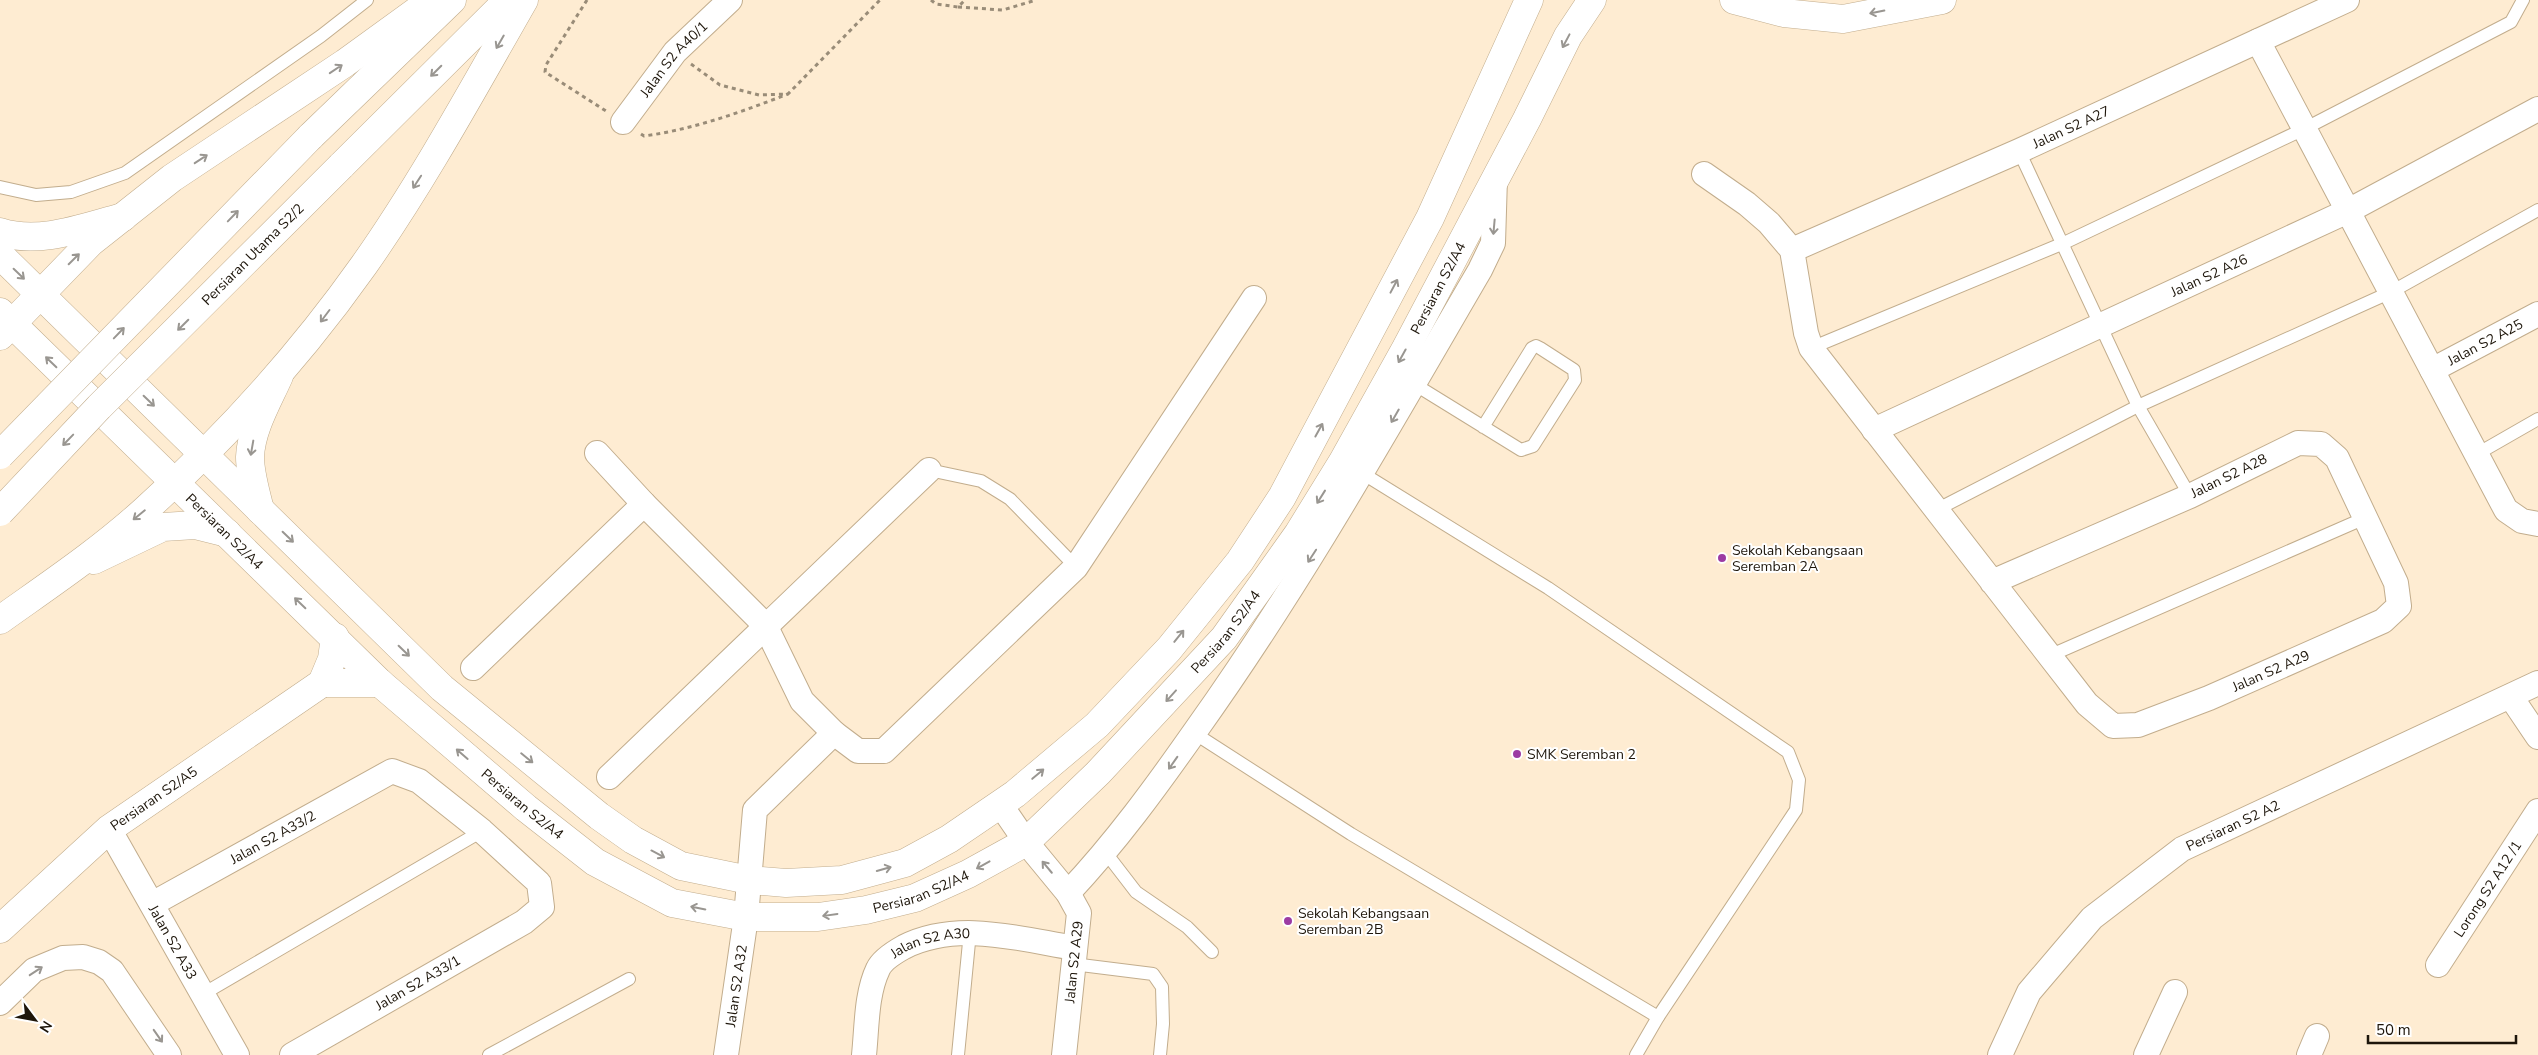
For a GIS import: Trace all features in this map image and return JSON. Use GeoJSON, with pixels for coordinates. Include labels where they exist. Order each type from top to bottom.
{"type":"FeatureCollection","features":[{"type":"Feature","properties":{"kind":"main road"},"geometry":{"type":"LineString","coordinates":[[4,324],[91,242],[172,178],[345,63],[432,0]]}},
{"type":"Feature","properties":{"kind":"main road"},"geometry":{"type":"LineString","coordinates":[[0,456],[310,137],[452,0]]}},
{"type":"Feature","properties":{"kind":"main road","name":"Persiaran Utama S2/2"},"geometry":{"type":"LineString","coordinates":[[0,512],[99,407],[508,0]]}},
{"type":"Feature","properties":{"kind":"main road"},"geometry":{"type":"LineString","coordinates":[[0,620],[64,575],[144,511],[250,408],[282,370],[364,264],[427,167],[524,0]]}},
{"type":"Feature","properties":{"kind":"main road"},"geometry":{"type":"LineString","coordinates":[[0,255],[442,688],[599,816],[633,840],[681,866],[749,880],[786,883],[842,880],[905,862],[949,839],[1000,804],[1098,725],[1169,649],[1240,561],[1277,505],[1329,411],[1430,218],[1529,0]]}},
{"type":"Feature","properties":{"kind":"main road","name":"Persiaran S2/A4"},"geometry":{"type":"LineString","coordinates":[[4,324],[174,481],[380,683],[526,808],[595,862],[672,903],[746,917],[818,916],[866,910],[915,898],[968,874],[1026,842],[1098,773],[1224,638],[1287,550],[1353,467],[1406,348],[1568,36],[1592,0]]}},
{"type":"Feature","properties":{"kind":"main road"},"geometry":{"type":"LineString","coordinates":[[1734,0],[1784,13],[1843,18],[1942,0]]}},
{"type":"Feature","properties":{"kind":"main road"},"geometry":{"type":"LineString","coordinates":[[0,232],[10,235],[54,235],[123,216]]}},
{"type":"Feature","properties":{"kind":"main road"},"geometry":{"type":"LineString","coordinates":[[260,510],[252,477],[250,456],[256,430],[282,370]]}},
{"type":"Feature","properties":{"kind":"main road"},"geometry":{"type":"LineString","coordinates":[[64,575],[163,527],[195,525],[227,533]]}},
{"type":"Feature","properties":{"kind":"main road"},"geometry":{"type":"LineString","coordinates":[[335,637],[332,659],[322,683],[380,683]]}},
{"type":"Feature","properties":{"kind":"main road","name":"Persiaran S2/A5"},"geometry":{"type":"LineString","coordinates":[[0,929],[109,829],[322,683]]}},
{"type":"Feature","properties":{"kind":"street","name":"Jalan S2 A40/1"},"geometry":{"type":"LineString","coordinates":[[623,122],[676,52],[730,0]]}},
{"type":"Feature","properties":{"kind":"street","name":"Jalan S2 A27"},"geometry":{"type":"LineString","coordinates":[[1792,250],[2019,151],[2347,0]]}},
{"type":"Feature","properties":{"kind":"street"},"geometry":{"type":"LineString","coordinates":[[2258,41],[2506,510],[2522,521],[2538,524]]}},
{"type":"Feature","properties":{"kind":"street","name":"Jalan S2 A26"},"geometry":{"type":"LineString","coordinates":[[1874,430],[2348,211],[2538,109]]}},
{"type":"Feature","properties":{"kind":"street"},"geometry":{"type":"LineString","coordinates":[[1704,174],[1747,204],[1769,223],[1792,250],[1806,332],[1811,348],[2050,656]]}},
{"type":"Feature","properties":{"kind":"street"},"geometry":{"type":"LineString","coordinates":[[1068,893],[1106,853],[1140,810],[1264,631],[1336,520],[1353,467],[1414,384],[1480,270],[1493,243],[1495,178]]}},
{"type":"Feature","properties":{"kind":"street"},"geometry":{"type":"LineString","coordinates":[[597,453],[644,504],[765,625],[802,701],[834,733],[858,751],[884,751],[1076,567],[1254,298]]}},
{"type":"Feature","properties":{"kind":"street","name":"Jalan S2 A25"},"geometry":{"type":"LineString","coordinates":[[2432,370],[2538,314]]}},
{"type":"Feature","properties":{"kind":"street","name":"Jalan S2 A28"},"geometry":{"type":"LineString","coordinates":[[1992,582],[2190,496],[2298,443],[2322,444],[2337,458],[2396,583]]}},
{"type":"Feature","properties":{"kind":"street"},"geometry":{"type":"LineString","coordinates":[[609,777],[765,625],[929,470]]}},
{"type":"Feature","properties":{"kind":"street"},"geometry":{"type":"LineString","coordinates":[[473,668],[644,504]]}},
{"type":"Feature","properties":{"kind":"street","name":"Jalan S2 A29"},"geometry":{"type":"LineString","coordinates":[[2050,656],[2087,704],[2113,726],[2138,725],[2209,698],[2383,622],[2399,606],[2396,583]]}},
{"type":"Feature","properties":{"kind":"street","name":"Persiaran S2 A2"},"geometry":{"type":"LineString","coordinates":[[2000,1055],[2029,992],[2092,918],[2182,849],[2511,697],[2538,682]]}},
{"type":"Feature","properties":{"kind":"street"},"geometry":{"type":"LineString","coordinates":[[2511,697],[2538,737]]}},
{"type":"Feature","properties":{"kind":"street","name":"Jalan S2 A32"},"geometry":{"type":"LineString","coordinates":[[726,1055],[746,917],[756,810],[834,733]]}},
{"type":"Feature","properties":{"kind":"street","name":"Jalan S2 A33/2"},"geometry":{"type":"LineString","coordinates":[[152,904],[392,770],[419,781],[482,831]]}},
{"type":"Feature","properties":{"kind":"street","name":"Jalan S2 A29"},"geometry":{"type":"LineString","coordinates":[[1000,804],[1026,842],[1068,893],[1079,913],[1064,1055]]}},
{"type":"Feature","properties":{"kind":"street","name":"Lorong S2 A12 /1"},"geometry":{"type":"LineString","coordinates":[[2438,965],[2538,812]]}},
{"type":"Feature","properties":{"kind":"street","name":"Jalan S2 A33"},"geometry":{"type":"LineString","coordinates":[[109,829],[237,1055]]}},
{"type":"Feature","properties":{"kind":"street","name":"Jalan S2 A33/1"},"geometry":{"type":"LineString","coordinates":[[292,1055],[524,922],[542,907],[539,883],[482,831]]}},
{"type":"Feature","properties":{"kind":"street","name":"Jalan S2 A30"},"geometry":{"type":"LineString","coordinates":[[864,1055],[872,985],[879,967],[896,952],[923,938],[970,932],[1074,956]]}},
{"type":"Feature","properties":{"kind":"street"},"geometry":{"type":"LineString","coordinates":[[0,1004],[34,970],[63,958],[83,957],[99,962],[112,971],[169,1055]]}},
{"type":"Feature","properties":{"kind":"street"},"geometry":{"type":"LineString","coordinates":[[2146,1055],[2175,992]]}},
{"type":"Feature","properties":{"kind":"lane"},"geometry":{"type":"LineString","coordinates":[[0,187],[36,195],[71,192],[125,173],[321,36],[367,0]]}},
{"type":"Feature","properties":{"kind":"lane"},"geometry":{"type":"LineString","coordinates":[[1811,348],[2064,243],[2304,129],[2510,22],[2523,0]]}},
{"type":"Feature","properties":{"kind":"lane"},"geometry":{"type":"LineString","coordinates":[[2019,151],[2064,243],[2100,326],[2138,406],[2190,496]]}},
{"type":"Feature","properties":{"kind":"lane"},"geometry":{"type":"LineString","coordinates":[[1936,510],[2138,406],[2391,292],[2538,210]]}},
{"type":"Feature","properties":{"kind":"lane"},"geometry":{"type":"LineString","coordinates":[[1414,384],[1483,427],[1521,450],[1528,450],[1533,446],[1575,380],[1574,370],[1540,348],[1536,346],[1532,348],[1483,427]]}},
{"type":"Feature","properties":{"kind":"lane"},"geometry":{"type":"LineString","coordinates":[[2476,454],[2538,419]]}},
{"type":"Feature","properties":{"kind":"lane"},"geometry":{"type":"LineString","coordinates":[[1353,467],[1548,588],[1788,752],[1799,780],[1796,810],[1658,1017],[1636,1055]]}},
{"type":"Feature","properties":{"kind":"lane"},"geometry":{"type":"LineString","coordinates":[[929,470],[981,481],[1010,499],[1076,567]]}},
{"type":"Feature","properties":{"kind":"lane"},"geometry":{"type":"LineString","coordinates":[[2050,656],[2366,518]]}},
{"type":"Feature","properties":{"kind":"lane"},"geometry":{"type":"LineString","coordinates":[[1194,733],[1351,834],[1658,1017]]}},
{"type":"Feature","properties":{"kind":"lane"},"geometry":{"type":"LineString","coordinates":[[203,994],[482,831]]}},
{"type":"Feature","properties":{"kind":"lane"},"geometry":{"type":"LineString","coordinates":[[1106,853],[1136,892],[1187,927],[1212,952]]}},
{"type":"Feature","properties":{"kind":"lane"},"geometry":{"type":"LineString","coordinates":[[958,1055],[970,932]]}},
{"type":"Feature","properties":{"kind":"lane"},"geometry":{"type":"LineString","coordinates":[[1074,956],[1153,974],[1162,987],[1163,1024],[1160,1055]]}},
{"type":"Feature","properties":{"kind":"lane"},"geometry":{"type":"LineString","coordinates":[[489,1055],[629,979]]}},
{"type":"Feature","properties":{"kind":"path"},"geometry":{"type":"LineString","coordinates":[[587,0],[546,65],[545,72],[644,136],[677,131],[733,115],[788,94],[880,0]]}},
{"type":"Feature","properties":{"kind":"path"},"geometry":{"type":"LineString","coordinates":[[931,0],[936,4],[1003,10],[1036,0]]}},
{"type":"Feature","properties":{"kind":"path"},"geometry":{"type":"LineString","coordinates":[[958,6],[966,0]]}},
{"type":"Feature","properties":{"kind":"path"},"geometry":{"type":"LineString","coordinates":[[676,52],[720,85],[759,95],[788,94]]}},
{"type":"Feature","properties":{"kind":"place","name":"Sekolah Kebangsaan Seremban 2A"},"geometry":{"type":"Point","coordinates":[1722,558]}},
{"type":"Feature","properties":{"kind":"place","name":"SMK Seremban 2"},"geometry":{"type":"Point","coordinates":[1517,754]}},
{"type":"Feature","properties":{"kind":"place","name":"Sekolah Kebangsaan Seremban 2B"},"geometry":{"type":"Point","coordinates":[1288,921]}}]}
